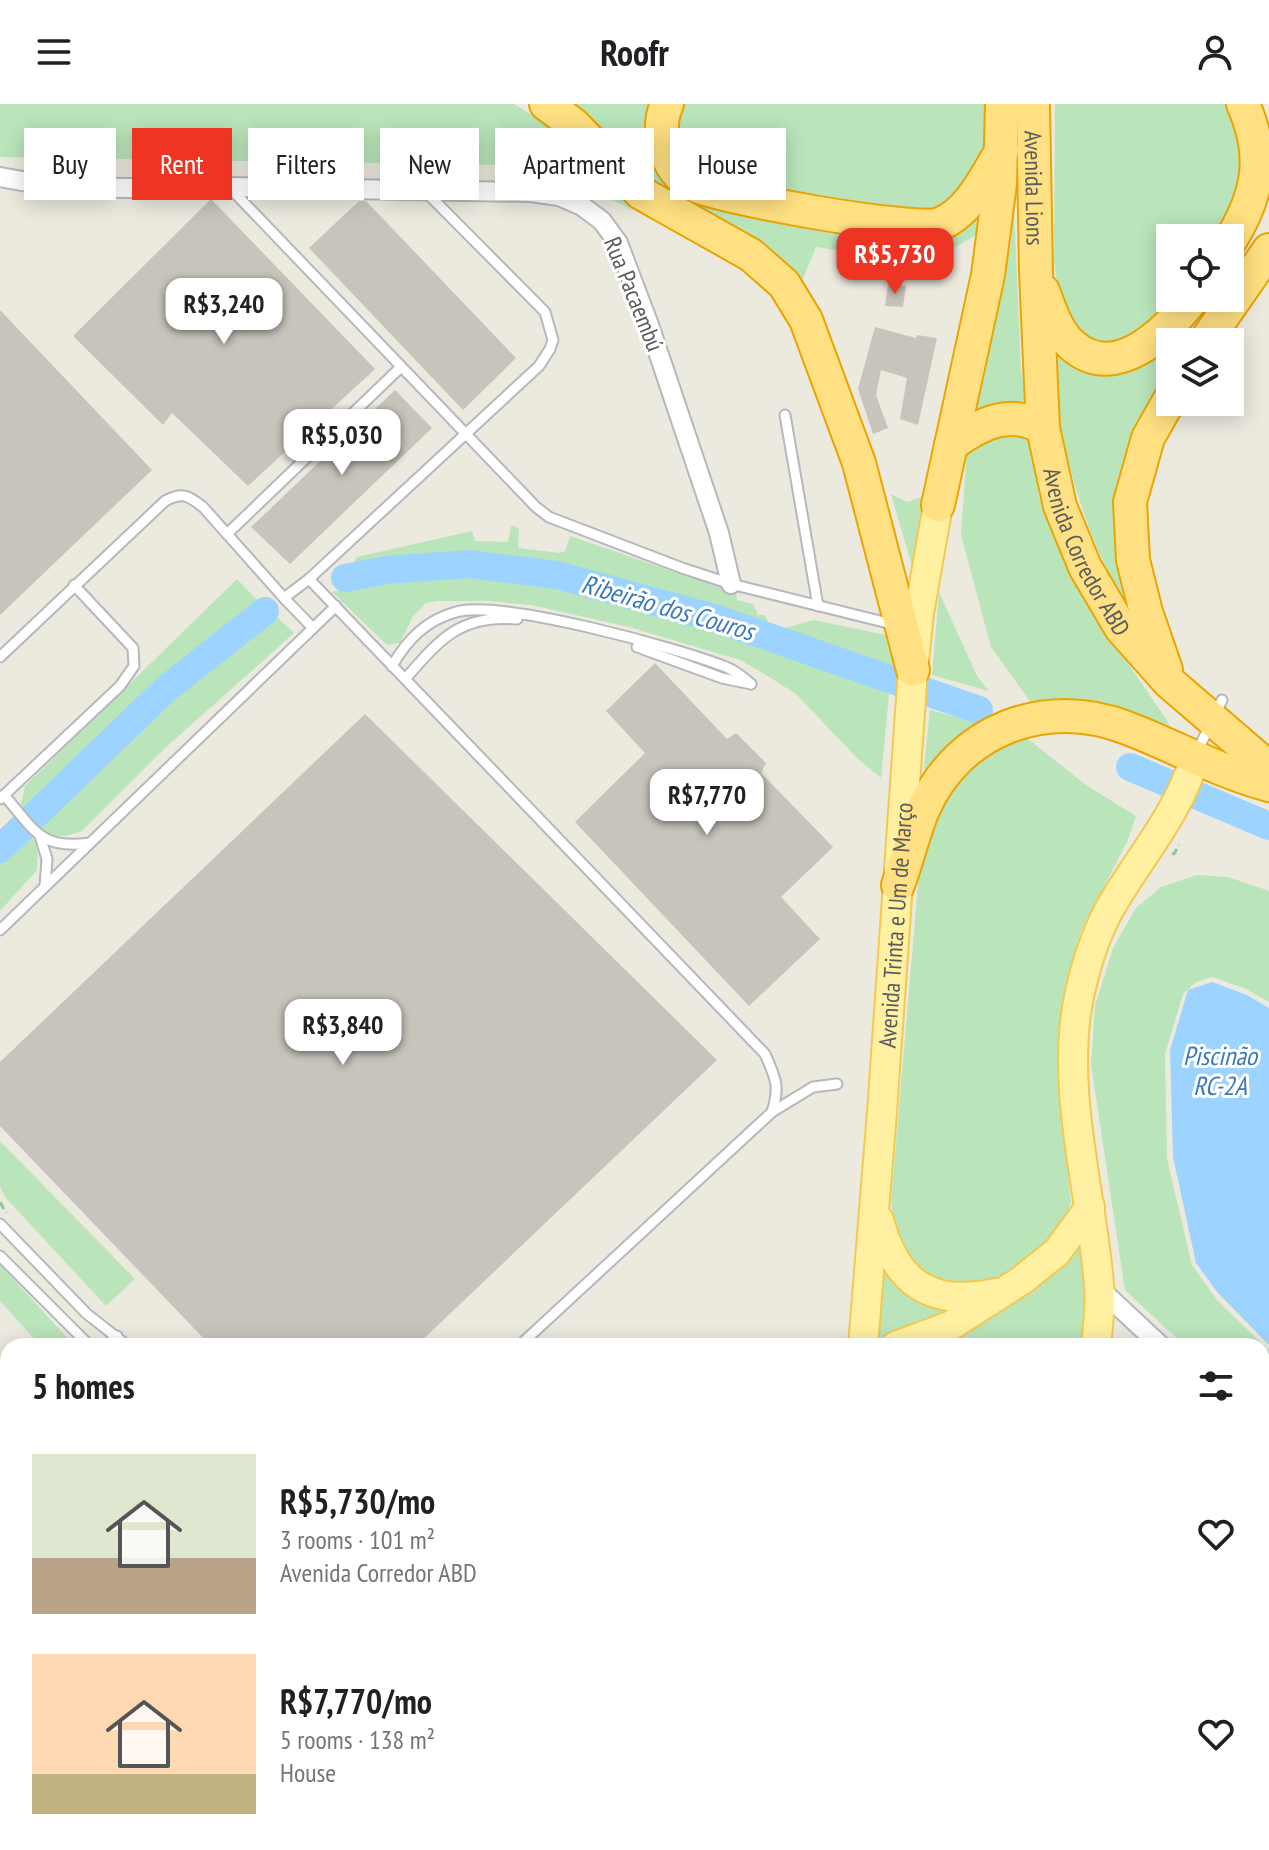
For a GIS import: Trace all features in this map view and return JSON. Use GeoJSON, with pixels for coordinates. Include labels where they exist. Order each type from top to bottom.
{"type":"FeatureCollection","features":[{"type":"Feature","properties":{"kind":"highway"},"geometry":{"type":"LineString","coordinates":[[546,104],[573,124],[641,193],[751,255],[784,284],[806,320],[859,463],[913,674]]}},
{"type":"Feature","properties":{"kind":"highway"},"geometry":{"type":"LineString","coordinates":[[667,104],[662,114],[663,144],[673,167],[691,184],[726,194],[867,221],[930,226],[941,223],[962,208],[979,188],[1002,150]]}},
{"type":"Feature","properties":{"kind":"highway","name":"Avenida Lions"},"geometry":{"type":"LineString","coordinates":[[1002,104],[1002,150]]}},
{"type":"Feature","properties":{"kind":"highway","name":"Avenida Lions"},"geometry":{"type":"LineString","coordinates":[[1033,104],[1036,272]]}},
{"type":"Feature","properties":{"kind":"highway"},"geometry":{"type":"LineString","coordinates":[[1240,224],[1257,173],[1254,129],[1243,104]]}},
{"type":"Feature","properties":{"kind":"highway"},"geometry":{"type":"LineString","coordinates":[[938,505],[988,275],[1002,150]]}},
{"type":"Feature","properties":{"kind":"highway"},"geometry":{"type":"LineString","coordinates":[[1215,328],[1269,250]]}},
{"type":"Feature","properties":{"kind":"highway"},"geometry":{"type":"LineString","coordinates":[[1036,272],[1060,330],[1071,345],[1101,358],[1124,356],[1149,345],[1182,312]]}},
{"type":"Feature","properties":{"kind":"highway","name":"Avenida Corredor ABD"},"geometry":{"type":"LineString","coordinates":[[1036,272],[1043,428],[1060,506],[1085,567],[1121,628],[1169,682],[1217,710],[1269,768]]}},
{"type":"Feature","properties":{"kind":"highway"},"geometry":{"type":"LineString","coordinates":[[1160,416],[1148,438],[1130,502],[1133,560],[1169,682],[1187,723],[1192,764]]}},
{"type":"Feature","properties":{"kind":"highway"},"geometry":{"type":"LineString","coordinates":[[951,445],[981,425],[1006,418],[1029,419],[1043,428]]}},
{"type":"Feature","properties":{"kind":"highway"},"geometry":{"type":"LineString","coordinates":[[898,885],[923,809],[953,763],[972,746],[1020,721],[1051,715],[1089,717],[1125,726],[1192,764],[1269,785]]}},
{"type":"Feature","properties":{"kind":"main road","name":"Avenida Trinta e Um de Março"},"geometry":{"type":"LineString","coordinates":[[864,1338],[913,674],[919,613],[938,505]]}},
{"type":"Feature","properties":{"kind":"main road"},"geometry":{"type":"LineString","coordinates":[[1097,1338],[1100,1289],[1077,1112],[1073,1049],[1078,1002],[1088,963],[1108,912],[1174,806],[1192,764]]}},
{"type":"Feature","properties":{"kind":"main road"},"geometry":{"type":"LineString","coordinates":[[875,1206],[891,1257],[907,1277],[920,1286],[947,1296],[964,1298],[1004,1291]]}},
{"type":"Feature","properties":{"kind":"main road"},"geometry":{"type":"LineString","coordinates":[[918,1338],[950,1326],[1057,1252],[1090,1207]]}},
{"type":"Feature","properties":{"kind":"street","name":"Rua Pacaembú"},"geometry":{"type":"LineString","coordinates":[[0,177],[55,187],[132,188]]}},
{"type":"Feature","properties":{"kind":"street","name":"Rua Pacaembú"},"geometry":{"type":"LineString","coordinates":[[232,187],[380,189]]}},
{"type":"Feature","properties":{"kind":"street","name":"Rua Pacaembú"},"geometry":{"type":"LineString","coordinates":[[479,191],[559,196],[582,206],[602,221],[618,243],[719,533],[731,584]]}},
{"type":"Feature","properties":{"kind":"street"},"geometry":{"type":"LineString","coordinates":[[1100,1289],[1152,1338]]}},
{"type":"Feature","properties":{"kind":"lane"},"geometry":{"type":"LineString","coordinates":[[232,190],[464,433],[549,517],[731,584],[903,627]]}},
{"type":"Feature","properties":{"kind":"lane"},"geometry":{"type":"LineString","coordinates":[[284,598],[309,579],[539,366],[550,349],[553,340],[545,312],[434,200]]}},
{"type":"Feature","properties":{"kind":"lane"},"geometry":{"type":"LineString","coordinates":[[227,534],[401,367]]}},
{"type":"Feature","properties":{"kind":"lane"},"geometry":{"type":"LineString","coordinates":[[785,415],[818,606]]}},
{"type":"Feature","properties":{"kind":"lane"},"geometry":{"type":"LineString","coordinates":[[0,657],[165,501],[178,494],[187,495],[203,507],[313,628]]}},
{"type":"Feature","properties":{"kind":"lane"},"geometry":{"type":"LineString","coordinates":[[309,579],[765,1054],[777,1081],[772,1112]]}},
{"type":"Feature","properties":{"kind":"lane"},"geometry":{"type":"LineString","coordinates":[[74,585],[133,648],[134,666],[120,686],[2,797],[40,836],[58,845],[90,843]]}},
{"type":"Feature","properties":{"kind":"lane"},"geometry":{"type":"LineString","coordinates":[[0,930],[336,606]]}},
{"type":"Feature","properties":{"kind":"lane"},"geometry":{"type":"LineString","coordinates":[[392,666],[418,631],[436,619],[458,611],[486,610],[532,616],[653,645],[726,667],[751,684],[722,678],[643,648],[540,622],[489,618],[461,626],[437,643],[406,678]]}},
{"type":"Feature","properties":{"kind":"lane"},"geometry":{"type":"LineString","coordinates":[[1192,764],[1217,710]]}},
{"type":"Feature","properties":{"kind":"lane"},"geometry":{"type":"LineString","coordinates":[[40,836],[47,859],[45,886]]}},
{"type":"Feature","properties":{"kind":"lane"},"geometry":{"type":"LineString","coordinates":[[528,1338],[772,1112],[813,1087],[837,1084]]}},
{"type":"Feature","properties":{"kind":"lane"},"geometry":{"type":"LineString","coordinates":[[0,1224],[87,1314],[117,1336],[115,1338]]}},
{"type":"Feature","properties":{"kind":"lane"},"geometry":{"type":"LineString","coordinates":[[0,1256],[82,1338]]}},
{"type":"Feature","properties":{"kind":"green space"},"geometry":{"type":"Polygon","coordinates":[[[0,104],[514,104],[552,128],[495,128],[495,165],[479,165],[479,128],[380,128],[380,163],[364,163],[364,128],[248,128],[248,161],[232,161],[232,128],[132,128],[132,159],[116,159],[116,128],[24,128],[24,157],[0,157],[0,104]]]}},
{"type":"Feature","properties":{"kind":"green space"},"geometry":{"type":"Polygon","coordinates":[[[563,104],[659,104],[667,176],[670,177],[670,200],[779,200],[928,232],[993,185],[987,229],[927,263],[816,247],[798,291],[654,190],[654,128],[588,128],[563,104]]]}},
{"type":"Feature","properties":{"kind":"green space"},"geometry":{"type":"Polygon","coordinates":[[[680,104],[998,104],[997,129],[962,198],[927,213],[786,191],[786,128],[678,128],[676,111],[680,104]]]}},
{"type":"Feature","properties":{"kind":"green space"},"geometry":{"type":"Polygon","coordinates":[[[1055,104],[1237,104],[1250,151],[1228,224],[1156,224],[1156,312],[1167,312],[1123,349],[1084,343],[1060,310],[1054,259],[1055,104]]]}},
{"type":"Feature","properties":{"kind":"green space"},"geometry":{"type":"Polygon","coordinates":[[[1013,184],[1021,369],[1039,498],[1078,590],[1170,725],[1087,705],[1032,704],[991,647],[961,535],[967,451],[983,362],[1011,243],[1013,184]]]}},
{"type":"Feature","properties":{"kind":"green space"},"geometry":{"type":"Polygon","coordinates":[[[613,200],[622,200],[632,210],[613,200]]]}},
{"type":"Feature","properties":{"kind":"green space"},"geometry":{"type":"Polygon","coordinates":[[[1052,336],[1122,369],[1156,356],[1156,397],[1129,446],[1115,492],[1114,542],[1140,624],[1109,573],[1083,511],[1066,453],[1053,365],[1052,336]]]}},
{"type":"Feature","properties":{"kind":"green space"},"geometry":{"type":"Polygon","coordinates":[[[891,494],[907,502],[930,494],[918,586],[891,494]]]}},
{"type":"Feature","properties":{"kind":"green space"},"geometry":{"type":"Polygon","coordinates":[[[511,525],[519,529],[518,548],[560,553],[565,551],[570,536],[736,593],[737,600],[753,604],[758,615],[765,615],[773,632],[813,620],[891,636],[895,646],[891,674],[719,616],[560,572],[467,559],[388,564],[348,572],[357,557],[472,531],[475,541],[508,542],[511,525]]]}},
{"type":"Feature","properties":{"kind":"green space"},"geometry":{"type":"Polygon","coordinates":[[[470,570],[560,582],[716,627],[890,684],[881,778],[858,759],[796,694],[740,660],[629,627],[531,605],[487,601],[426,603],[413,616],[400,643],[387,645],[332,592],[390,577],[470,570]]]}},
{"type":"Feature","properties":{"kind":"green space"},"geometry":{"type":"Polygon","coordinates":[[[237,579],[263,606],[161,685],[30,814],[21,805],[25,786],[237,579]]]}},
{"type":"Feature","properties":{"kind":"green space"},"geometry":{"type":"Polygon","coordinates":[[[939,592],[977,676],[989,691],[932,675],[939,592]]]}},
{"type":"Feature","properties":{"kind":"green space"},"geometry":{"type":"Polygon","coordinates":[[[274,614],[294,633],[165,748],[82,831],[60,836],[39,827],[168,697],[274,614]]]}},
{"type":"Feature","properties":{"kind":"green space"},"geometry":{"type":"Polygon","coordinates":[[[930,710],[986,725],[922,788],[930,710]]]}},
{"type":"Feature","properties":{"kind":"green space"},"geometry":{"type":"Polygon","coordinates":[[[1018,731],[1086,785],[1136,816],[1127,842],[1081,931],[1065,985],[1057,1077],[1071,1203],[1055,1239],[1021,1265],[999,1277],[959,1289],[922,1275],[896,1235],[891,1202],[920,861],[949,779],[1018,731]]]}},
{"type":"Feature","properties":{"kind":"green space"},"geometry":{"type":"Polygon","coordinates":[[[28,833],[36,845],[37,870],[0,911],[0,861],[28,833]]]}},
{"type":"Feature","properties":{"kind":"green space"},"geometry":{"type":"Polygon","coordinates":[[[1197,875],[1228,877],[1269,891],[1269,1002],[1246,989],[1213,977],[1196,982],[1183,994],[1165,1054],[1167,1159],[1192,1265],[1217,1300],[1256,1338],[1176,1338],[1125,1290],[1091,1064],[1095,1006],[1113,948],[1136,908],[1161,887],[1197,875]]]}},
{"type":"Feature","properties":{"kind":"green space"},"geometry":{"type":"Polygon","coordinates":[[[0,1141],[135,1279],[106,1306],[5,1197],[0,1186],[0,1141]]]}},
{"type":"Feature","properties":{"kind":"green space"},"geometry":{"type":"Polygon","coordinates":[[[1087,1225],[1088,1338],[923,1338],[1087,1225]]]}},
{"type":"Feature","properties":{"kind":"green space"},"geometry":{"type":"Polygon","coordinates":[[[876,1234],[886,1256],[972,1301],[907,1338],[870,1338],[876,1234]]]}},
{"type":"Feature","properties":{"kind":"green space"},"geometry":{"type":"Polygon","coordinates":[[[0,1265],[68,1338],[34,1338],[0,1301],[0,1265]]]}},
{"type":"Feature","properties":{"kind":"water","name":"Piscinão RC-2A"},"geometry":{"type":"Polygon","coordinates":[[[1212,982],[1247,995],[1269,1008],[1269,1338],[1262,1338],[1218,1293],[1196,1263],[1173,1157],[1170,1050],[1188,990],[1212,982]]]}},
{"type":"Feature","properties":{"kind":"building"},"geometry":{"type":"Polygon","coordinates":[[[212,200],[375,369],[248,486],[172,413],[163,425],[73,336],[212,200]]]}},
{"type":"Feature","properties":{"kind":"building"},"geometry":{"type":"Polygon","coordinates":[[[359,201],[366,201],[516,358],[463,410],[309,248],[359,201]]]}},
{"type":"Feature","properties":{"kind":"building"},"geometry":{"type":"Polygon","coordinates":[[[888,284],[906,286],[903,307],[885,306],[888,284]]]}},
{"type":"Feature","properties":{"kind":"building"},"geometry":{"type":"Polygon","coordinates":[[[0,310],[152,470],[0,615],[0,310]]]}},
{"type":"Feature","properties":{"kind":"building"},"geometry":{"type":"Polygon","coordinates":[[[875,327],[916,338],[917,335],[937,338],[918,425],[900,419],[907,378],[881,370],[876,395],[888,428],[873,434],[858,389],[875,327]]]}},
{"type":"Feature","properties":{"kind":"building"},"geometry":{"type":"Polygon","coordinates":[[[395,390],[432,428],[290,564],[251,527],[395,390]]]}},
{"type":"Feature","properties":{"kind":"building"},"geometry":{"type":"Polygon","coordinates":[[[655,663],[727,739],[736,733],[766,763],[761,773],[833,847],[781,897],[820,939],[749,1006],[575,822],[645,753],[606,711],[655,663]]]}},
{"type":"Feature","properties":{"kind":"building"},"geometry":{"type":"Polygon","coordinates":[[[365,714],[717,1060],[424,1338],[203,1338],[0,1126],[0,1062],[365,714]]]}},
{"type":"Feature","properties":{"kind":"waterway","name":"Ribeirão dos Couros"},"geometry":{"type":"LineString","coordinates":[[345,578],[387,570],[469,564],[557,575],[714,618],[979,710]]}},
{"type":"Feature","properties":{"kind":"waterway","name":"Ribeirão dos Couros"},"geometry":{"type":"LineString","coordinates":[[0,849],[166,689],[265,611]]}},
{"type":"Feature","properties":{"kind":"waterway","name":"Ribeirão dos Couros"},"geometry":{"type":"LineString","coordinates":[[1130,767],[1269,826]]}}]}
